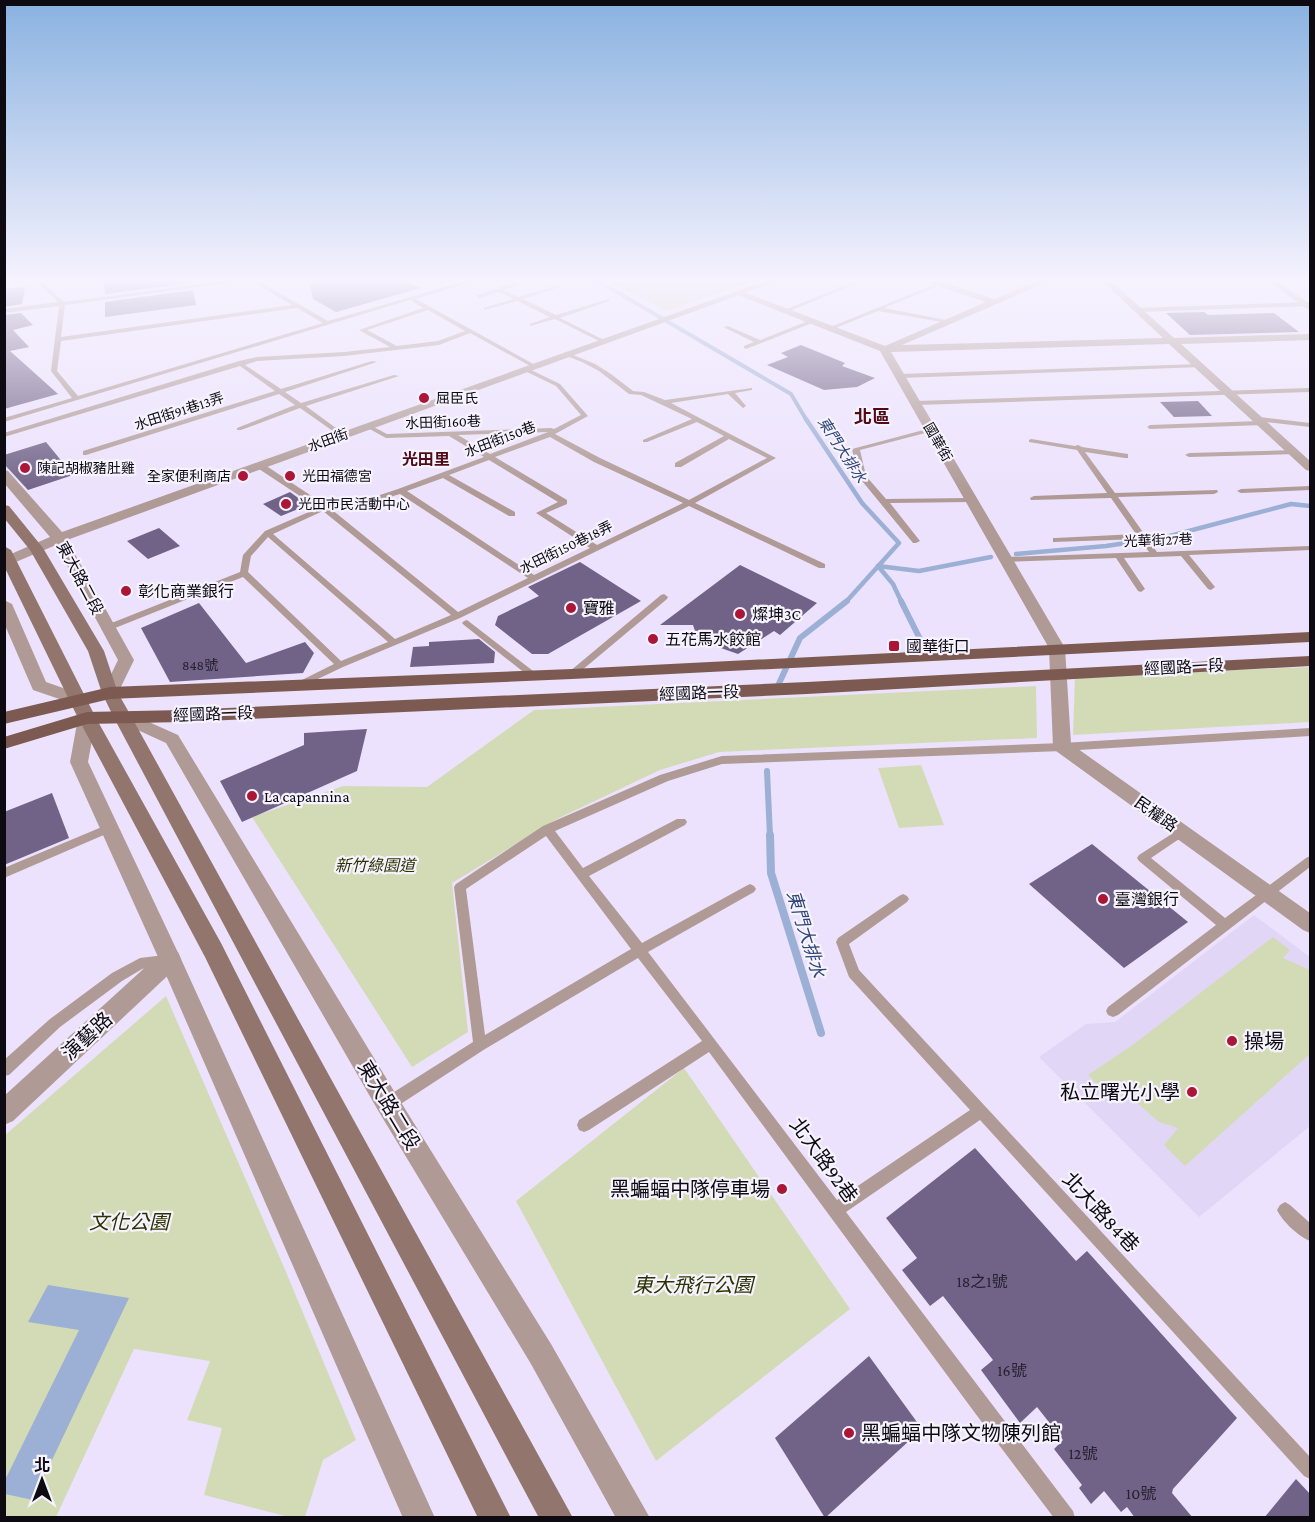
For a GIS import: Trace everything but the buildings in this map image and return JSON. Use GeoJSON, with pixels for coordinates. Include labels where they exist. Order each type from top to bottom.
{"type":"FeatureCollection","features":[{"type":"Feature","properties":{"kind":"main road","name":"東大路二段"},"geometry":{"type":"LineString","coordinates":[[4,509],[36,548],[96,651],[110,693],[122,716],[557,1518]]}},
{"type":"Feature","properties":{"kind":"main road"},"geometry":{"type":"LineString","coordinates":[[6,558],[82,708],[213,950],[495,1518]]}},
{"type":"Feature","properties":{"kind":"main road","name":"經國路一段"},"geometry":{"type":"LineString","coordinates":[[82,708],[110,693],[572,675],[1057,648],[1311,637]]}},
{"type":"Feature","properties":{"kind":"main road","name":"經國路一段"},"geometry":{"type":"LineString","coordinates":[[82,708],[122,716],[195,715],[807,688],[1311,661]]}},
{"type":"Feature","properties":{"kind":"main road"},"geometry":{"type":"LineString","coordinates":[[4,718],[82,708]]}},
{"type":"Feature","properties":{"kind":"main road"},"geometry":{"type":"LineString","coordinates":[[4,743],[82,708]]}},
{"type":"Feature","properties":{"kind":"street","name":"水田街"},"geometry":{"type":"LineString","coordinates":[[6,558],[577,350]]}},
{"type":"Feature","properties":{"kind":"street","name":"國華街"},"geometry":{"type":"LineString","coordinates":[[885,350],[1057,648]]}},
{"type":"Feature","properties":{"kind":"street"},"geometry":{"type":"LineString","coordinates":[[1182,350],[1311,466]]}},
{"type":"Feature","properties":{"kind":"street","name":"東大路二段"},"geometry":{"type":"LineString","coordinates":[[4,474],[59,538],[126,660],[110,693]]}},
{"type":"Feature","properties":{"kind":"street"},"geometry":{"type":"LineString","coordinates":[[4,604],[39,686],[82,708],[79,762],[419,1518]]}},
{"type":"Feature","properties":{"kind":"street"},"geometry":{"type":"LineString","coordinates":[[1057,648],[1056,673],[1062,747]]}},
{"type":"Feature","properties":{"kind":"street","name":"東大路二段"},"geometry":{"type":"LineString","coordinates":[[122,716],[172,739],[388,1104],[541,1354],[634,1518]]}},
{"type":"Feature","properties":{"kind":"street","name":"民權路"},"geometry":{"type":"LineString","coordinates":[[1062,747],[1311,924]]}},
{"type":"Feature","properties":{"kind":"street","name":"演藝路"},"geometry":{"type":"LineString","coordinates":[[4,1113],[170,960]]}},
{"type":"Feature","properties":{"kind":"lane"},"geometry":{"type":"LineString","coordinates":[[57,350],[54,371],[76,398]]}},
{"type":"Feature","properties":{"kind":"lane"},"geometry":{"type":"LineString","coordinates":[[4,420],[237,350]]}},
{"type":"Feature","properties":{"kind":"lane"},"geometry":{"type":"LineString","coordinates":[[4,435],[257,359],[370,350]]}},
{"type":"Feature","properties":{"kind":"lane"},"geometry":{"type":"LineString","coordinates":[[502,350],[530,367]]}},
{"type":"Feature","properties":{"kind":"lane"},"geometry":{"type":"LineString","coordinates":[[224,354],[242,364],[342,435]]}},
{"type":"Feature","properties":{"kind":"lane"},"geometry":{"type":"LineString","coordinates":[[566,354],[578,357],[612,376],[631,393],[642,393],[664,402],[729,436]]}},
{"type":"Feature","properties":{"kind":"lane","name":"水田街91巷13弄"},"geometry":{"type":"LineString","coordinates":[[86,453],[374,362]]}},
{"type":"Feature","properties":{"kind":"lane"},"geometry":{"type":"LineString","coordinates":[[900,376],[1200,366]]}},
{"type":"Feature","properties":{"kind":"lane","name":"水田街150巷"},"geometry":{"type":"LineString","coordinates":[[268,533],[324,508],[363,503],[401,491],[550,434],[585,416],[558,385],[530,367]]}},
{"type":"Feature","properties":{"kind":"lane"},"geometry":{"type":"LineString","coordinates":[[239,429],[300,406],[396,376]]}},
{"type":"Feature","properties":{"kind":"lane"},"geometry":{"type":"LineString","coordinates":[[664,402],[750,389]]}},
{"type":"Feature","properties":{"kind":"lane"},"geometry":{"type":"LineString","coordinates":[[916,403],[1311,390]]}},
{"type":"Feature","properties":{"kind":"lane"},"geometry":{"type":"LineString","coordinates":[[730,392],[743,406]]}},
{"type":"Feature","properties":{"kind":"lane"},"geometry":{"type":"LineString","coordinates":[[645,441],[696,420]]}},
{"type":"Feature","properties":{"kind":"lane"},"geometry":{"type":"LineString","coordinates":[[1150,427],[1261,421],[1311,425]]}},
{"type":"Feature","properties":{"kind":"lane","name":"水田街160巷"},"geometry":{"type":"LineString","coordinates":[[368,426],[386,436],[558,430]]}},
{"type":"Feature","properties":{"kind":"lane"},"geometry":{"type":"LineString","coordinates":[[916,541],[862,476],[856,448],[931,430]]}},
{"type":"Feature","properties":{"kind":"lane"},"geometry":{"type":"LineString","coordinates":[[451,434],[564,502],[540,513],[596,548]]}},
{"type":"Feature","properties":{"kind":"lane"},"geometry":{"type":"LineString","coordinates":[[550,434],[688,504],[822,566]]}},
{"type":"Feature","properties":{"kind":"lane"},"geometry":{"type":"LineString","coordinates":[[678,465],[729,436]]}},
{"type":"Feature","properties":{"kind":"lane","name":"水田街150巷18弄"},"geometry":{"type":"LineString","coordinates":[[299,685],[340,665],[457,616],[688,504],[772,458],[729,436]]}},
{"type":"Feature","properties":{"kind":"lane"},"geometry":{"type":"LineString","coordinates":[[1031,441],[1125,456]]}},
{"type":"Feature","properties":{"kind":"lane"},"geometry":{"type":"LineString","coordinates":[[1078,447],[1155,554]]}},
{"type":"Feature","properties":{"kind":"lane"},"geometry":{"type":"LineString","coordinates":[[1189,455],[1294,452]]}},
{"type":"Feature","properties":{"kind":"lane"},"geometry":{"type":"LineString","coordinates":[[259,465],[324,508],[457,616]]}},
{"type":"Feature","properties":{"kind":"lane"},"geometry":{"type":"LineString","coordinates":[[444,475],[512,514]]}},
{"type":"Feature","properties":{"kind":"lane"},"geometry":{"type":"LineString","coordinates":[[1241,491],[1311,488]]}},
{"type":"Feature","properties":{"kind":"lane"},"geometry":{"type":"LineString","coordinates":[[401,491],[533,578]]}},
{"type":"Feature","properties":{"kind":"lane"},"geometry":{"type":"LineString","coordinates":[[1034,498],[1214,492]]}},
{"type":"Feature","properties":{"kind":"lane"},"geometry":{"type":"LineString","coordinates":[[884,501],[971,500]]}},
{"type":"Feature","properties":{"kind":"lane"},"geometry":{"type":"LineString","coordinates":[[244,573],[247,555],[268,533],[393,643]]}},
{"type":"Feature","properties":{"kind":"lane"},"geometry":{"type":"LineString","coordinates":[[1056,540],[1142,536]]}},
{"type":"Feature","properties":{"kind":"lane","name":"光華街27巷"},"geometry":{"type":"LineString","coordinates":[[1006,560],[1311,548]]}},
{"type":"Feature","properties":{"kind":"lane"},"geometry":{"type":"LineString","coordinates":[[1183,553],[1211,587]]}},
{"type":"Feature","properties":{"kind":"lane"},"geometry":{"type":"LineString","coordinates":[[1118,555],[1141,589]]}},
{"type":"Feature","properties":{"kind":"lane"},"geometry":{"type":"LineString","coordinates":[[107,627],[244,573]]}},
{"type":"Feature","properties":{"kind":"lane"},"geometry":{"type":"LineString","coordinates":[[244,573],[340,665]]}},
{"type":"Feature","properties":{"kind":"lane"},"geometry":{"type":"LineString","coordinates":[[572,675],[664,597]]}},
{"type":"Feature","properties":{"kind":"lane"},"geometry":{"type":"LineString","coordinates":[[467,623],[534,676]]}},
{"type":"Feature","properties":{"kind":"lane"},"geometry":{"type":"LineString","coordinates":[[480,1045],[460,887],[547,829],[664,778],[722,760],[1062,747],[1311,732]]}},
{"type":"Feature","properties":{"kind":"lane"},"geometry":{"type":"LineString","coordinates":[[582,874],[681,822]]}},
{"type":"Feature","properties":{"kind":"lane"},"geometry":{"type":"LineString","coordinates":[[4,873],[110,828]]}},
{"type":"Feature","properties":{"kind":"lane","name":"北大路92巷"},"geometry":{"type":"LineString","coordinates":[[547,829],[711,1043],[1066,1518]]}},
{"type":"Feature","properties":{"kind":"lane"},"geometry":{"type":"LineString","coordinates":[[1182,832],[1143,858],[1226,926]]}},
{"type":"Feature","properties":{"kind":"lane"},"geometry":{"type":"LineString","coordinates":[[1113,1011],[1311,861]]}},
{"type":"Feature","properties":{"kind":"lane"},"geometry":{"type":"LineString","coordinates":[[388,1104],[480,1045],[640,950],[750,889]]}},
{"type":"Feature","properties":{"kind":"lane","name":"北大路84巷"},"geometry":{"type":"LineString","coordinates":[[903,899],[842,942],[854,973],[1311,1470]]}},
{"type":"Feature","properties":{"kind":"lane"},"geometry":{"type":"LineString","coordinates":[[4,1070],[55,1023],[117,977],[140,964],[170,960]]}},
{"type":"Feature","properties":{"kind":"lane"},"geometry":{"type":"LineString","coordinates":[[584,1125],[711,1043]]}},
{"type":"Feature","properties":{"kind":"lane"},"geometry":{"type":"LineString","coordinates":[[835,1210],[981,1111]]}},
{"type":"Feature","properties":{"kind":"lane"},"geometry":{"type":"LineString","coordinates":[[1285,1210],[1311,1233]]}},
{"type":"Feature","properties":{"kind":"shaded area","name":"私立曙光小學"},"geometry":{"type":"Polygon","coordinates":[[[1254,915],[1310,957],[1310,1126],[1199,1217],[1039,1057],[1086,1024],[1115,1022],[1254,915]]]}},
{"type":"Feature","properties":{"kind":"green space"},"geometry":{"type":"Polygon","coordinates":[[[1310,667],[1310,722],[1073,735],[1075,677],[1310,667]]]}},
{"type":"Feature","properties":{"kind":"green space","name":"新竹綠園道"},"geometry":{"type":"Polygon","coordinates":[[[1036,686],[1037,738],[719,752],[660,770],[557,819],[452,883],[468,1032],[412,1067],[252,817],[343,786],[427,787],[534,710],[1036,686]]]}},
{"type":"Feature","properties":{"kind":"green space"},"geometry":{"type":"Polygon","coordinates":[[[921,765],[944,825],[899,828],[878,768],[921,765]]]}},
{"type":"Feature","properties":{"kind":"green space"},"geometry":{"type":"Polygon","coordinates":[[[1273,937],[1290,950],[1283,958],[1310,970],[1310,1054],[1185,1166],[1164,1145],[1178,1128],[1159,1122],[1129,1096],[1126,1079],[1105,1092],[1088,1075],[1134,1044],[1273,937]]]}},
{"type":"Feature","properties":{"kind":"green space","name":"文化公園"},"geometry":{"type":"Polygon","coordinates":[[[166,996],[356,1440],[323,1460],[305,1517],[289,1517],[204,1495],[222,1428],[187,1420],[210,1361],[134,1349],[56,1517],[5,1517],[4,1136],[166,996]]]}},
{"type":"Feature","properties":{"kind":"green space","name":"東大飛行公園"},"geometry":{"type":"Polygon","coordinates":[[[684,1068],[850,1309],[656,1461],[516,1201],[684,1068]]]}},
{"type":"Feature","properties":{"kind":"water"},"geometry":{"type":"Polygon","coordinates":[[[48,1285],[129,1298],[33,1500],[5,1494],[5,1480],[79,1330],[28,1322],[48,1285]]]}},
{"type":"Feature","properties":{"kind":"waterway","name":"東門大排水"},"geometry":{"type":"LineString","coordinates":[[716,350],[791,394],[807,421]]}},
{"type":"Feature","properties":{"kind":"waterway","name":"東門大排水"},"geometry":{"type":"LineString","coordinates":[[806,419],[862,503],[899,543],[878,566]]}},
{"type":"Feature","properties":{"kind":"waterway"},"geometry":{"type":"LineString","coordinates":[[1016,554],[1106,546],[1166,537],[1291,504],[1310,506]]}},
{"type":"Feature","properties":{"kind":"waterway"},"geometry":{"type":"LineString","coordinates":[[878,566],[919,571],[991,557]]}},
{"type":"Feature","properties":{"kind":"waterway","name":"東門大排水"},"geometry":{"type":"LineString","coordinates":[[846,602],[878,566]]}},
{"type":"Feature","properties":{"kind":"waterway"},"geometry":{"type":"LineString","coordinates":[[878,566],[893,584],[902,603]]}},
{"type":"Feature","properties":{"kind":"waterway","name":"東門大排水"},"geometry":{"type":"LineString","coordinates":[[776,690],[800,638],[846,602]]}},
{"type":"Feature","properties":{"kind":"waterway"},"geometry":{"type":"LineString","coordinates":[[902,603],[921,641]]}},
{"type":"Feature","properties":{"kind":"waterway","name":"東門大排水"},"geometry":{"type":"LineString","coordinates":[[767,771],[770,836]]}},
{"type":"Feature","properties":{"kind":"waterway","name":"東門大排水"},"geometry":{"type":"LineString","coordinates":[[770,835],[771,873],[821,1033]]}},
{"type":"Feature","properties":{"kind":"place","name":"屈臣氏"},"geometry":{"type":"Point","coordinates":[424,398]}},
{"type":"Feature","properties":{"kind":"place","name":"陳記胡椒豬肚雞"},"geometry":{"type":"Point","coordinates":[25,468]}},
{"type":"Feature","properties":{"kind":"place","name":"全家便利商店"},"geometry":{"type":"Point","coordinates":[243,476]}},
{"type":"Feature","properties":{"kind":"place","name":"光田福德宮"},"geometry":{"type":"Point","coordinates":[290,476]}},
{"type":"Feature","properties":{"kind":"place","name":"光田市民活動中心"},"geometry":{"type":"Point","coordinates":[286,504]}},
{"type":"Feature","properties":{"kind":"place","name":"彰化商業銀行"},"geometry":{"type":"Point","coordinates":[126,591]}},
{"type":"Feature","properties":{"kind":"place","name":"寶雅"},"geometry":{"type":"Point","coordinates":[571,608]}},
{"type":"Feature","properties":{"kind":"place","name":"燦坤3C"},"geometry":{"type":"Point","coordinates":[740,614]}},
{"type":"Feature","properties":{"kind":"place","name":"五花馬水餃館"},"geometry":{"type":"Point","coordinates":[653,639]}},
{"type":"Feature","properties":{"kind":"place","name":"國華街口"},"geometry":{"type":"Point","coordinates":[894,646]}},
{"type":"Feature","properties":{"kind":"place","name":"La capannina"},"geometry":{"type":"Point","coordinates":[252,796]}},
{"type":"Feature","properties":{"kind":"place","name":"臺灣銀行"},"geometry":{"type":"Point","coordinates":[1103,899]}},
{"type":"Feature","properties":{"kind":"place","name":"操場"},"geometry":{"type":"Point","coordinates":[1232,1041]}},
{"type":"Feature","properties":{"kind":"place","name":"私立曙光小學"},"geometry":{"type":"Point","coordinates":[1192,1092]}},
{"type":"Feature","properties":{"kind":"place","name":"黑蝙蝠中隊停車場"},"geometry":{"type":"Point","coordinates":[782,1189]}},
{"type":"Feature","properties":{"kind":"place","name":"黑蝙蝠中隊文物陳列館"},"geometry":{"type":"Point","coordinates":[849,1433]}},
{"type":"Feature","properties":{"kind":"district","name":"北區"},"geometry":{"type":"Point","coordinates":[872,417]}},
{"type":"Feature","properties":{"kind":"district","name":"光田里"},"geometry":{"type":"Point","coordinates":[426,459]}}]}
